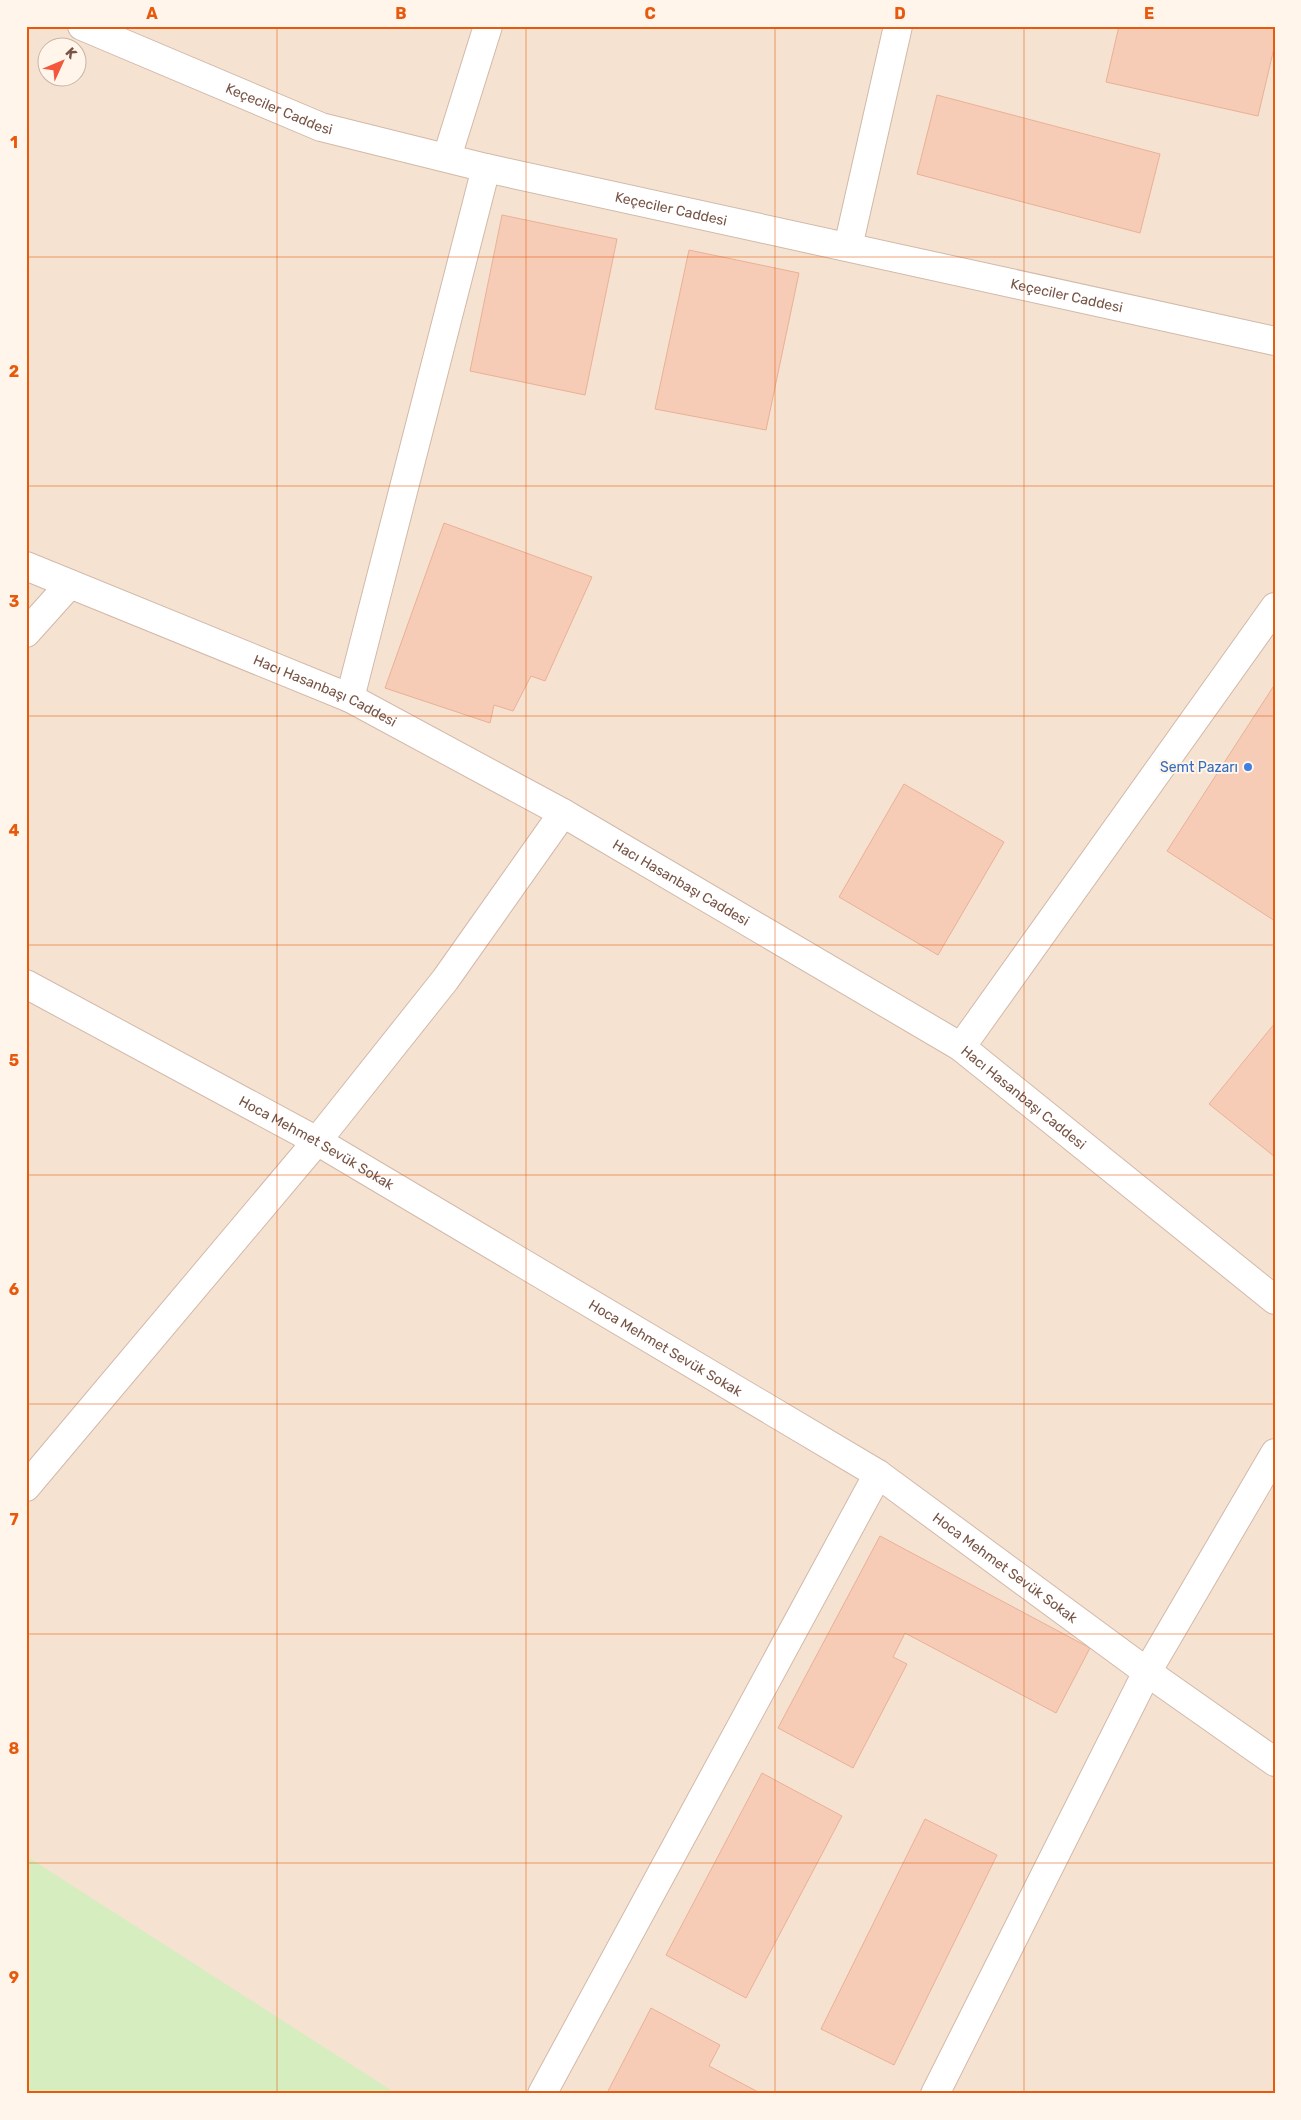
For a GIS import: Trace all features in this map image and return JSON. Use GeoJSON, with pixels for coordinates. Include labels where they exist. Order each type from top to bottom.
{"type":"FeatureCollection","features":[{"type":"Feature","properties":{"kind":"street","name":"Keçeciler Caddesi"},"geometry":{"type":"LineString","coordinates":[[82,26],[321,127],[486,168],[1275,341]]}},
{"type":"Feature","properties":{"kind":"street"},"geometry":{"type":"LineString","coordinates":[[447,158],[488,26]]}},
{"type":"Feature","properties":{"kind":"street"},"geometry":{"type":"LineString","coordinates":[[848,247],[898,26]]}},
{"type":"Feature","properties":{"kind":"street"},"geometry":{"type":"LineString","coordinates":[[350,698],[486,168]]}},
{"type":"Feature","properties":{"kind":"street","name":"Hacı Hasanbaşı Caddesi"},"geometry":{"type":"LineString","coordinates":[[26,566],[350,698],[564,813],[961,1047],[1275,1300]]}},
{"type":"Feature","properties":{"kind":"street"},"geometry":{"type":"LineString","coordinates":[[26,633],[70,584]]}},
{"type":"Feature","properties":{"kind":"street"},"geometry":{"type":"LineString","coordinates":[[961,1047],[1275,607]]}},
{"type":"Feature","properties":{"kind":"street"},"geometry":{"type":"LineString","coordinates":[[26,1487],[317,1142],[445,980],[564,813]]}},
{"type":"Feature","properties":{"kind":"street","name":"Hoca Mehmet Sevük Sokak"},"geometry":{"type":"LineString","coordinates":[[26,984],[317,1142],[878,1474],[1147,1672],[1275,1762]]}},
{"type":"Feature","properties":{"kind":"street"},"geometry":{"type":"LineString","coordinates":[[935,2094],[1147,1672],[1275,1453]]}},
{"type":"Feature","properties":{"kind":"street"},"geometry":{"type":"LineString","coordinates":[[542,2094],[878,1474]]}},
{"type":"Feature","properties":{"kind":"shaded area"},"geometry":{"type":"Polygon","coordinates":[[[26,26],[1275,26],[1275,2094],[26,2094],[26,26]]]}},
{"type":"Feature","properties":{"kind":"green space"},"geometry":{"type":"Polygon","coordinates":[[[26,1856],[397,2094],[34,2094],[26,2088],[26,1856]]]}},
{"type":"Feature","properties":{"kind":"building"},"geometry":{"type":"Polygon","coordinates":[[[1119,26],[1275,26],[1275,44],[1258,116],[1106,82],[1119,26]]]}},
{"type":"Feature","properties":{"kind":"building"},"geometry":{"type":"Polygon","coordinates":[[[937,95],[1160,154],[1140,233],[917,174],[937,95]]]}},
{"type":"Feature","properties":{"kind":"building"},"geometry":{"type":"Polygon","coordinates":[[[502,215],[617,239],[585,395],[470,371],[502,215]]]}},
{"type":"Feature","properties":{"kind":"building"},"geometry":{"type":"Polygon","coordinates":[[[689,250],[799,273],[766,430],[655,409],[689,250]]]}},
{"type":"Feature","properties":{"kind":"building"},"geometry":{"type":"Polygon","coordinates":[[[444,523],[592,577],[545,681],[531,676],[513,711],[494,705],[490,723],[385,688],[444,523]]]}},
{"type":"Feature","properties":{"kind":"building","name":"Semt Pazarı"},"geometry":{"type":"Polygon","coordinates":[[[1275,684],[1275,921],[1167,851],[1275,684]]]}},
{"type":"Feature","properties":{"kind":"building"},"geometry":{"type":"Polygon","coordinates":[[[904,784],[1004,842],[938,955],[839,897],[904,784]]]}},
{"type":"Feature","properties":{"kind":"building"},"geometry":{"type":"Polygon","coordinates":[[[1275,1023],[1275,1157],[1209,1104],[1275,1023]]]}},
{"type":"Feature","properties":{"kind":"building"},"geometry":{"type":"Polygon","coordinates":[[[880,1536],[1090,1648],[1056,1713],[905,1633],[893,1657],[907,1664],[853,1768],[778,1728],[880,1536]]]}},
{"type":"Feature","properties":{"kind":"building"},"geometry":{"type":"Polygon","coordinates":[[[762,1773],[842,1816],[746,1998],[666,1955],[762,1773]]]}},
{"type":"Feature","properties":{"kind":"building"},"geometry":{"type":"Polygon","coordinates":[[[925,1819],[997,1855],[894,2065],[821,2029],[925,1819]]]}},
{"type":"Feature","properties":{"kind":"building"},"geometry":{"type":"Polygon","coordinates":[[[651,2008],[720,2045],[709,2066],[762,2094],[607,2093],[651,2008]]]}},
{"type":"Feature","properties":{"kind":"place","name":"Semt Pazarı"},"geometry":{"type":"Point","coordinates":[1248,767]}}]}
